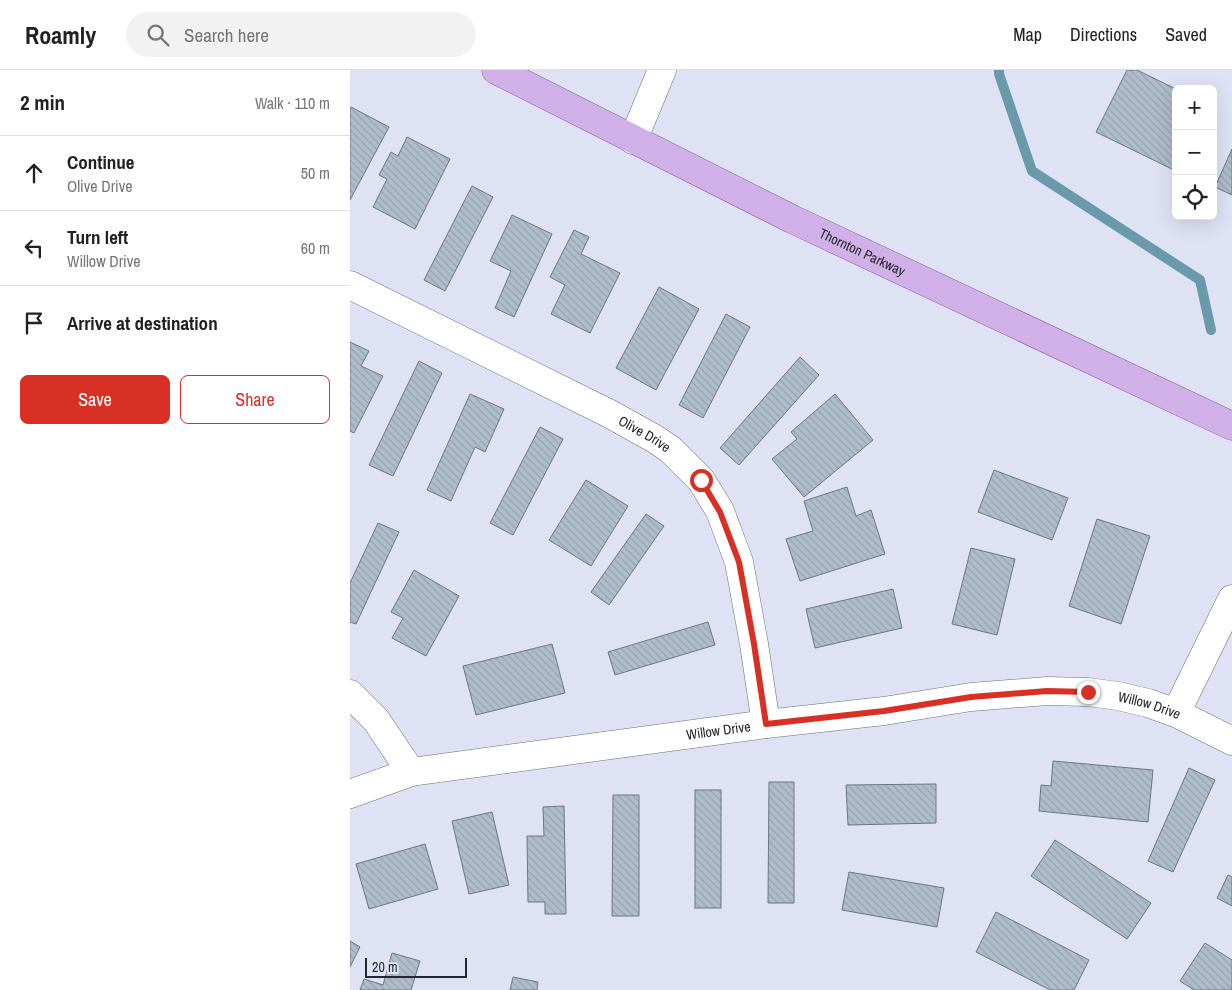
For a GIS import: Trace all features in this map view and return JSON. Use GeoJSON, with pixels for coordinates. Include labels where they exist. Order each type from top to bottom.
{"type":"FeatureCollection","features":[{"type":"Feature","properties":{"kind":"main road","name":"Thornton Parkway"},"geometry":{"type":"LineString","coordinates":[[496,70],[792,219],[1232,426]]}},
{"type":"Feature","properties":{"kind":"street"},"geometry":{"type":"LineString","coordinates":[[633,140],[662,70]]}},
{"type":"Feature","properties":{"kind":"street","name":"Olive Drive"},"geometry":{"type":"LineString","coordinates":[[350,285],[625,422],[671,450],[701,480],[720,512],[739,562],[766,724]]}},
{"type":"Feature","properties":{"kind":"street"},"geometry":{"type":"LineString","coordinates":[[1176,713],[1232,599]]}},
{"type":"Feature","properties":{"kind":"street","name":"Willow Drive"},"geometry":{"type":"LineString","coordinates":[[350,794],[410,772],[766,724],[884,711],[971,697],[1047,691],[1088,692],[1148,703],[1176,713],[1232,741]]}},
{"type":"Feature","properties":{"kind":"street"},"geometry":{"type":"LineString","coordinates":[[350,694],[376,720],[410,772]]}},
{"type":"Feature","properties":{"kind":"building"},"geometry":{"type":"Polygon","coordinates":[[[1127,70],[1137,70],[1172,87],[1172,169],[1096,132],[1127,70]]]}},
{"type":"Feature","properties":{"kind":"building"},"geometry":{"type":"Polygon","coordinates":[[[351,107],[389,127],[350,200],[350,109],[351,107]]]}},
{"type":"Feature","properties":{"kind":"building"},"geometry":{"type":"Polygon","coordinates":[[[407,137],[450,159],[415,229],[373,207],[387,179],[379,175],[391,152],[398,156],[407,137]]]}},
{"type":"Feature","properties":{"kind":"building"},"geometry":{"type":"Polygon","coordinates":[[[1232,149],[1232,195],[1217,188],[1217,183],[1232,149]]]}},
{"type":"Feature","properties":{"kind":"building"},"geometry":{"type":"Polygon","coordinates":[[[472,186],[493,197],[445,291],[424,280],[472,186]]]}},
{"type":"Feature","properties":{"kind":"building"},"geometry":{"type":"Polygon","coordinates":[[[512,215],[552,234],[514,317],[495,308],[511,271],[490,261],[512,215]]]}},
{"type":"Feature","properties":{"kind":"building"},"geometry":{"type":"Polygon","coordinates":[[[574,230],[589,237],[581,254],[620,273],[590,333],[551,314],[565,285],[550,277],[574,230]]]}},
{"type":"Feature","properties":{"kind":"building"},"geometry":{"type":"Polygon","coordinates":[[[659,287],[699,309],[656,390],[616,368],[659,287]]]}},
{"type":"Feature","properties":{"kind":"building"},"geometry":{"type":"Polygon","coordinates":[[[726,314],[750,327],[703,418],[679,405],[726,314]]]}},
{"type":"Feature","properties":{"kind":"building"},"geometry":{"type":"Polygon","coordinates":[[[350,342],[369,351],[361,366],[383,376],[354,433],[350,431],[350,342]]]}},
{"type":"Feature","properties":{"kind":"building"},"geometry":{"type":"Polygon","coordinates":[[[800,357],[819,375],[739,465],[720,448],[800,357]]]}},
{"type":"Feature","properties":{"kind":"building"},"geometry":{"type":"Polygon","coordinates":[[[419,361],[442,373],[393,476],[369,465],[419,361]]]}},
{"type":"Feature","properties":{"kind":"building"},"geometry":{"type":"Polygon","coordinates":[[[470,394],[504,409],[485,452],[475,447],[451,501],[427,490],[470,394]]]}},
{"type":"Feature","properties":{"kind":"building"},"geometry":{"type":"Polygon","coordinates":[[[835,394],[873,440],[804,497],[772,459],[797,439],[791,432],[835,394]]]}},
{"type":"Feature","properties":{"kind":"building"},"geometry":{"type":"Polygon","coordinates":[[[540,427],[563,439],[513,535],[490,523],[540,427]]]}},
{"type":"Feature","properties":{"kind":"building"},"geometry":{"type":"Polygon","coordinates":[[[994,470],[1068,498],[1052,540],[978,512],[994,470]]]}},
{"type":"Feature","properties":{"kind":"building"},"geometry":{"type":"Polygon","coordinates":[[[586,480],[628,506],[591,566],[549,540],[586,480]]]}},
{"type":"Feature","properties":{"kind":"building"},"geometry":{"type":"Polygon","coordinates":[[[847,487],[856,516],[871,510],[885,554],[800,581],[786,539],[813,531],[804,501],[847,487]]]}},
{"type":"Feature","properties":{"kind":"building"},"geometry":{"type":"Polygon","coordinates":[[[646,514],[664,526],[609,605],[591,592],[646,514]]]}},
{"type":"Feature","properties":{"kind":"building"},"geometry":{"type":"Polygon","coordinates":[[[1097,519],[1150,536],[1121,624],[1069,606],[1097,519]]]}},
{"type":"Feature","properties":{"kind":"building"},"geometry":{"type":"Polygon","coordinates":[[[378,523],[399,532],[356,624],[350,622],[350,583],[378,523]]]}},
{"type":"Feature","properties":{"kind":"building"},"geometry":{"type":"Polygon","coordinates":[[[971,548],[1015,559],[997,635],[952,624],[971,548]]]}},
{"type":"Feature","properties":{"kind":"building"},"geometry":{"type":"Polygon","coordinates":[[[414,570],[459,596],[426,656],[392,638],[403,618],[391,612],[414,570]]]}},
{"type":"Feature","properties":{"kind":"building"},"geometry":{"type":"Polygon","coordinates":[[[893,589],[902,628],[815,648],[806,609],[893,589]]]}},
{"type":"Feature","properties":{"kind":"building"},"geometry":{"type":"Polygon","coordinates":[[[708,622],[715,645],[615,675],[608,652],[708,622]]]}},
{"type":"Feature","properties":{"kind":"building"},"geometry":{"type":"Polygon","coordinates":[[[552,644],[565,693],[476,715],[463,666],[552,644]]]}},
{"type":"Feature","properties":{"kind":"building"},"geometry":{"type":"Polygon","coordinates":[[[1053,761],[1153,770],[1148,822],[1039,811],[1041,785],[1051,786],[1053,761]]]}},
{"type":"Feature","properties":{"kind":"building"},"geometry":{"type":"Polygon","coordinates":[[[1189,768],[1215,780],[1173,872],[1148,861],[1189,768]]]}},
{"type":"Feature","properties":{"kind":"building"},"geometry":{"type":"Polygon","coordinates":[[[769,782],[794,782],[794,903],[768,903],[769,782]]]}},
{"type":"Feature","properties":{"kind":"building"},"geometry":{"type":"Polygon","coordinates":[[[936,784],[936,823],[848,825],[846,785],[936,784]]]}},
{"type":"Feature","properties":{"kind":"building"},"geometry":{"type":"Polygon","coordinates":[[[695,790],[721,790],[721,908],[695,908],[695,790]]]}},
{"type":"Feature","properties":{"kind":"building"},"geometry":{"type":"Polygon","coordinates":[[[613,795],[639,795],[639,916],[612,916],[613,795]]]}},
{"type":"Feature","properties":{"kind":"building"},"geometry":{"type":"Polygon","coordinates":[[[564,806],[566,914],[545,914],[545,902],[528,902],[527,836],[544,836],[543,807],[564,806]]]}},
{"type":"Feature","properties":{"kind":"building"},"geometry":{"type":"Polygon","coordinates":[[[492,812],[509,885],[469,894],[452,821],[492,812]]]}},
{"type":"Feature","properties":{"kind":"building"},"geometry":{"type":"Polygon","coordinates":[[[1055,840],[1151,903],[1127,939],[1031,876],[1055,840]]]}},
{"type":"Feature","properties":{"kind":"building"},"geometry":{"type":"Polygon","coordinates":[[[425,844],[438,889],[369,909],[356,864],[425,844]]]}},
{"type":"Feature","properties":{"kind":"building"},"geometry":{"type":"Polygon","coordinates":[[[849,872],[944,888],[937,927],[842,910],[849,872]]]}},
{"type":"Feature","properties":{"kind":"building"},"geometry":{"type":"Polygon","coordinates":[[[1228,875],[1232,877],[1232,906],[1217,898],[1228,875]]]}},
{"type":"Feature","properties":{"kind":"building"},"geometry":{"type":"Polygon","coordinates":[[[996,912],[1089,960],[1074,990],[1050,990],[976,952],[996,912]]]}},
{"type":"Feature","properties":{"kind":"building"},"geometry":{"type":"Polygon","coordinates":[[[350,941],[360,947],[350,967],[350,941]]]}},
{"type":"Feature","properties":{"kind":"building"},"geometry":{"type":"Polygon","coordinates":[[[1205,943],[1232,960],[1232,990],[1194,990],[1180,981],[1205,943]]]}},
{"type":"Feature","properties":{"kind":"building"},"geometry":{"type":"Polygon","coordinates":[[[392,953],[420,961],[411,990],[360,990],[364,979],[383,985],[392,953]]]}},
{"type":"Feature","properties":{"kind":"building"},"geometry":{"type":"Polygon","coordinates":[[[513,977],[538,982],[537,990],[510,990],[513,977]]]}},
{"type":"Feature","properties":{"kind":"waterway"},"geometry":{"type":"LineString","coordinates":[[999,70],[1032,171],[1200,280],[1211,330]]}},
{"type":"Feature","properties":{"kind":"route"},"geometry":{"type":"LineString","coordinates":[[701,480],[720,512],[739,562],[766,724],[884,711],[971,697],[1047,691],[1088,692]]}}]}
